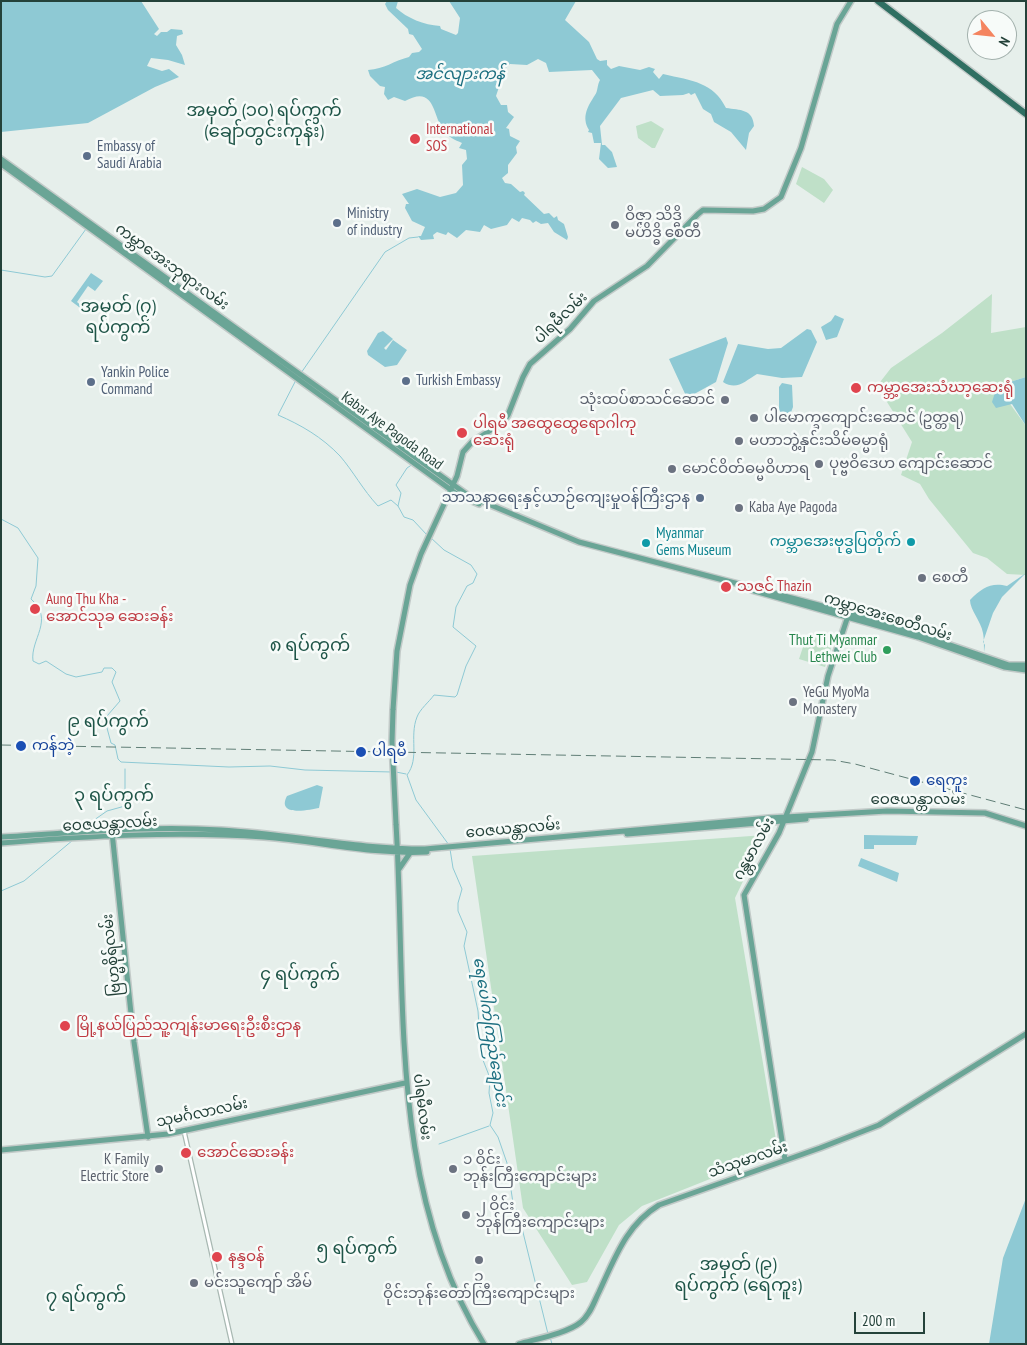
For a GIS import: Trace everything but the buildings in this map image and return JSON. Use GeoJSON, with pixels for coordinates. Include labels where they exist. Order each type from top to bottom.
{"type":"FeatureCollection","features":[{"type":"Feature","properties":{"kind":"highway"},"geometry":{"type":"LineString","coordinates":[[878,1],[1026,114]]}},
{"type":"Feature","properties":{"kind":"highway"},"geometry":{"type":"LineString","coordinates":[[885,1],[1026,109]]}},
{"type":"Feature","properties":{"kind":"main road","name":"ပါရမီလမ်း"},"geometry":{"type":"LineString","coordinates":[[483,1343],[453,1288],[434,1236],[412,1133],[405,1083],[392,742],[397,651],[410,585],[457,476],[463,452],[467,446],[502,423],[508,415],[530,364],[576,324],[594,301],[647,266],[703,210],[753,212],[769,207],[781,197],[801,148],[837,24],[851,1]]}},
{"type":"Feature","properties":{"kind":"main road","name":"ကမ္ဘာအေးဘုရားလမ်း"},"geometry":{"type":"LineString","coordinates":[[1,158],[40,189],[327,397]]}},
{"type":"Feature","properties":{"kind":"main road","name":"ကမ္ဘာအေးဘုရားလမ်း"},"geometry":{"type":"LineString","coordinates":[[1,164],[40,189]]}},
{"type":"Feature","properties":{"kind":"main road","name":"ကမ္ဘာအေးဘုရားလမ်း"},"geometry":{"type":"LineString","coordinates":[[289,370],[300,374],[327,397]]}},
{"type":"Feature","properties":{"kind":"main road","name":"Kabar Aye Pagoda Road"},"geometry":{"type":"LineString","coordinates":[[327,397],[445,482]]}},
{"type":"Feature","properties":{"kind":"main road"},"geometry":{"type":"LineString","coordinates":[[445,482],[457,476]]}},
{"type":"Feature","properties":{"kind":"main road"},"geometry":{"type":"LineString","coordinates":[[457,476],[456,484],[459,493]]}},
{"type":"Feature","properties":{"kind":"main road"},"geometry":{"type":"LineString","coordinates":[[445,482],[459,493]]}},
{"type":"Feature","properties":{"kind":"main road"},"geometry":{"type":"LineString","coordinates":[[445,482],[447,489],[446,499]]}},
{"type":"Feature","properties":{"kind":"main road"},"geometry":{"type":"LineString","coordinates":[[446,499],[459,493]]}},
{"type":"Feature","properties":{"kind":"main road","name":"ကမ္ဘာအေးစေတီလမ်း"},"geometry":{"type":"LineString","coordinates":[[459,493],[572,543],[823,608],[918,637],[998,666],[1026,670]]}},
{"type":"Feature","properties":{"kind":"main road","name":"ကမ္ဘာအေးစေတီလမ်း"},"geometry":{"type":"LineString","coordinates":[[848,615],[907,629],[1005,664],[1026,665]]}},
{"type":"Feature","properties":{"kind":"main road","name":"ဂန္တမာလမ်း"},"geometry":{"type":"LineString","coordinates":[[785,1160],[744,895],[779,833],[812,752],[828,676],[848,615]]}},
{"type":"Feature","properties":{"kind":"main road"},"geometry":{"type":"LineString","coordinates":[[792,802],[792,812],[799,818],[787,824],[779,833],[776,826],[768,820],[783,812],[792,802]]}},
{"type":"Feature","properties":{"kind":"main road","name":"ဝေဇယန္တာလမ်း"},"geometry":{"type":"LineString","coordinates":[[1,842],[27,838],[112,832],[219,830],[410,851],[454,849],[768,820],[904,811],[984,813],[1026,828]]}},
{"type":"Feature","properties":{"kind":"main road","name":"ဗြဟ္မစိုရ်လမ်း"},"geometry":{"type":"LineString","coordinates":[[112,832],[133,1033],[148,1137]]}},
{"type":"Feature","properties":{"kind":"main road","name":"ဝေဇယန္တာလမ်း"},"geometry":{"type":"LineString","coordinates":[[1,837],[27,838]]}},
{"type":"Feature","properties":{"kind":"main road"},"geometry":{"type":"LineString","coordinates":[[397,860],[389,849],[397,841],[401,846],[410,851],[398,872]]}},
{"type":"Feature","properties":{"kind":"main road","name":"သံသုမာလမ်း"},"geometry":{"type":"LineString","coordinates":[[519,1344],[575,1326],[586,1317],[626,1236],[648,1212],[659,1205],[858,1134],[890,1120],[1026,1034]]}},
{"type":"Feature","properties":{"kind":"main road","name":"သုမင်္ဂလာလမ်း"},"geometry":{"type":"LineString","coordinates":[[1,1150],[148,1137],[184,1131],[405,1083]]}},
{"type":"Feature","properties":{"kind":"street"},"geometry":{"type":"LineString","coordinates":[[184,1131],[232,1344]]}},
{"type":"Feature","properties":{"kind":"green space"},"geometry":{"type":"Polygon","coordinates":[[[651,121],[664,129],[655,148],[652,148],[638,138],[636,126],[651,121]]]}},
{"type":"Feature","properties":{"kind":"green space"},"geometry":{"type":"Polygon","coordinates":[[[802,167],[824,179],[833,190],[824,203],[796,184],[802,167]]]}},
{"type":"Feature","properties":{"kind":"green space"},"geometry":{"type":"Polygon","coordinates":[[[992,294],[991,333],[1026,327],[1026,377],[997,386],[1026,426],[1026,575],[1007,574],[987,558],[973,553],[929,499],[920,484],[901,475],[912,442],[877,386],[891,368],[942,333],[992,294]]]}},
{"type":"Feature","properties":{"kind":"green space"},"geometry":{"type":"Polygon","coordinates":[[[807,635],[833,642],[825,667],[799,659],[807,635]]]}},
{"type":"Feature","properties":{"kind":"green space"},"geometry":{"type":"Polygon","coordinates":[[[765,835],[735,898],[778,1152],[642,1206],[619,1225],[587,1282],[572,1285],[523,1208],[472,856],[765,835]]]}},
{"type":"Feature","properties":{"kind":"water"},"geometry":{"type":"Polygon","coordinates":[[[1,1],[141,1],[159,29],[154,34],[157,36],[161,32],[167,32],[171,29],[182,30],[183,34],[177,36],[176,45],[185,65],[151,58],[147,66],[162,71],[169,69],[179,77],[155,87],[88,123],[1,132],[1,1]]]}},
{"type":"Feature","properties":{"kind":"water","name":"အင်လျားကန်"},"geometry":{"type":"Polygon","coordinates":[[[387,1],[398,1],[396,8],[405,15],[422,23],[440,26],[441,29],[456,35],[460,18],[449,1],[576,1],[565,20],[589,42],[597,59],[600,61],[607,60],[607,65],[611,69],[619,66],[640,70],[649,67],[655,69],[653,72],[659,79],[663,74],[693,81],[708,88],[721,99],[726,108],[745,111],[751,116],[754,126],[749,133],[746,150],[731,132],[714,122],[711,114],[703,109],[695,93],[691,95],[689,93],[660,96],[653,90],[621,98],[600,126],[602,145],[605,145],[612,152],[617,167],[608,168],[599,159],[601,143],[594,143],[592,133],[588,132],[586,121],[586,112],[596,93],[600,80],[592,70],[549,72],[546,63],[538,59],[527,65],[510,64],[501,73],[502,78],[496,96],[501,105],[507,105],[508,112],[514,117],[506,128],[509,129],[510,136],[520,141],[516,147],[517,153],[508,165],[508,173],[502,178],[505,183],[511,184],[520,192],[523,191],[524,195],[544,214],[549,213],[554,218],[557,216],[558,220],[564,224],[568,237],[567,240],[554,232],[548,223],[541,224],[536,221],[533,223],[522,218],[519,222],[512,218],[507,225],[491,229],[484,225],[480,232],[466,230],[457,238],[448,232],[446,235],[437,232],[433,235],[434,239],[421,240],[418,236],[421,236],[425,227],[412,221],[405,208],[406,204],[409,204],[402,194],[417,189],[440,197],[456,193],[463,185],[462,165],[467,159],[466,150],[459,148],[462,143],[449,136],[443,130],[428,99],[422,96],[405,101],[394,97],[388,100],[384,94],[385,87],[380,86],[370,76],[368,70],[409,57],[412,53],[419,52],[422,49],[413,35],[409,34],[408,29],[388,10],[385,4],[387,1]]]}},
{"type":"Feature","properties":{"kind":"water"},"geometry":{"type":"Polygon","coordinates":[[[91,273],[103,281],[95,291],[88,286],[77,302],[84,308],[83,310],[71,301],[91,273]]]}},
{"type":"Feature","properties":{"kind":"water"},"geometry":{"type":"Polygon","coordinates":[[[835,315],[844,319],[837,337],[826,340],[821,327],[831,321],[835,315]]]}},
{"type":"Feature","properties":{"kind":"water"},"geometry":{"type":"Polygon","coordinates":[[[807,329],[811,330],[817,342],[802,377],[782,378],[757,374],[745,382],[733,386],[723,382],[738,344],[768,349],[781,348],[807,329]]]}},
{"type":"Feature","properties":{"kind":"water"},"geometry":{"type":"Polygon","coordinates":[[[383,331],[393,339],[384,348],[386,350],[393,340],[407,350],[397,365],[385,367],[368,355],[367,351],[378,333],[383,331]]]}},
{"type":"Feature","properties":{"kind":"water"},"geometry":{"type":"Polygon","coordinates":[[[726,337],[728,343],[716,382],[687,398],[669,359],[726,337]]]}},
{"type":"Feature","properties":{"kind":"water"},"geometry":{"type":"Polygon","coordinates":[[[1026,377],[1026,426],[1012,404],[996,408],[992,402],[997,386],[1026,377]]]}},
{"type":"Feature","properties":{"kind":"water"},"geometry":{"type":"Polygon","coordinates":[[[782,383],[792,385],[793,407],[790,415],[783,415],[779,410],[779,387],[782,383]]]}},
{"type":"Feature","properties":{"kind":"water"},"geometry":{"type":"Polygon","coordinates":[[[1026,573],[1002,597],[993,613],[984,640],[982,629],[970,604],[970,600],[987,587],[996,585],[1007,586],[1026,573]]]}},
{"type":"Feature","properties":{"kind":"water"},"geometry":{"type":"Polygon","coordinates":[[[317,785],[323,787],[319,808],[295,811],[286,807],[287,796],[317,785]]]}},
{"type":"Feature","properties":{"kind":"water"},"geometry":{"type":"Polygon","coordinates":[[[864,835],[918,836],[916,845],[874,845],[874,849],[864,849],[864,835]]]}},
{"type":"Feature","properties":{"kind":"water"},"geometry":{"type":"Polygon","coordinates":[[[861,858],[899,873],[897,882],[858,866],[861,858]]]}},
{"type":"Feature","properties":{"kind":"water"},"geometry":{"type":"Polygon","coordinates":[[[1026,1198],[1026,1344],[989,1344],[1003,1258],[1026,1198]]]}},
{"type":"Feature","properties":{"kind":"waterway"},"geometry":{"type":"LineString","coordinates":[[1,270],[45,277],[52,276],[86,229]]}},
{"type":"Feature","properties":{"kind":"waterway"},"geometry":{"type":"LineString","coordinates":[[301,373],[385,252],[409,238],[418,237]]}},
{"type":"Feature","properties":{"kind":"waterway"},"geometry":{"type":"LineString","coordinates":[[296,380],[278,415],[311,432],[333,449],[378,506],[391,500],[398,506]]}},
{"type":"Feature","properties":{"kind":"waterway"},"geometry":{"type":"LineString","coordinates":[[413,464],[407,468],[396,485],[401,493],[398,506],[404,517],[413,520],[427,535]]}},
{"type":"Feature","properties":{"kind":"waterway"},"geometry":{"type":"LineString","coordinates":[[1,519],[18,528],[38,558],[36,586],[31,599],[38,607],[41,614],[41,622],[33,653],[33,661],[39,664],[46,661],[66,674],[76,677],[102,672],[104,668],[112,668],[116,672],[112,682],[120,701],[107,716],[107,728],[111,743],[115,745],[118,759],[121,762],[392,772]]}},
{"type":"Feature","properties":{"kind":"waterway","name":"ရေပေါက်ကြည်ချောင်း"},"geometry":{"type":"LineString","coordinates":[[430,537],[444,550],[471,565],[477,574],[473,583],[467,586],[456,607],[453,627],[476,646],[466,666],[457,695],[455,697],[434,695],[418,714],[414,732],[413,762],[407,775],[416,800],[449,845]]}},
{"type":"Feature","properties":{"kind":"waterway"},"geometry":{"type":"LineString","coordinates":[[87,825],[107,811],[125,806],[125,769]]}},
{"type":"Feature","properties":{"kind":"waterway"},"geometry":{"type":"LineString","coordinates":[[396,772],[406,774]]}},
{"type":"Feature","properties":{"kind":"waterway"},"geometry":{"type":"LineString","coordinates":[[1,891],[24,881],[73,840]]}},
{"type":"Feature","properties":{"kind":"waterway","name":"ရေပေါက်ကြည်ချောင်း"},"geometry":{"type":"LineString","coordinates":[[450,849],[453,868],[462,889],[458,911],[467,932],[464,946],[478,1011],[481,1055],[490,1078],[489,1093],[493,1113],[490,1125],[498,1137],[507,1163],[513,1203],[519,1216],[548,1334]]}},
{"type":"Feature","properties":{"kind":"waterway"},"geometry":{"type":"LineString","coordinates":[[439,1144],[489,1126]]}},
{"type":"Feature","properties":{"kind":"waterway","name":"ရေပေါက်ကြည်ချောင်း"},"geometry":{"type":"LineString","coordinates":[[550,1337],[552,1344]]}},
{"type":"Feature","properties":{"kind":"railway"},"geometry":{"type":"LineString","coordinates":[[1,745],[833,760],[855,764],[1026,810]]}},
{"type":"Feature","properties":{"kind":"place","name":"International SOS"},"geometry":{"type":"Point","coordinates":[415,139]}},
{"type":"Feature","properties":{"kind":"place","name":"Embassy of Saudi Arabia"},"geometry":{"type":"Point","coordinates":[87,156]}},
{"type":"Feature","properties":{"kind":"place","name":"Ministry of industry"},"geometry":{"type":"Point","coordinates":[337,223]}},
{"type":"Feature","properties":{"kind":"place","name":"ဝိဇ္ဇာ သိဒ္ဓိ မဟိဒ္ဓိ စေတီ"},"geometry":{"type":"Point","coordinates":[615,225]}},
{"type":"Feature","properties":{"kind":"place","name":"Turkish Embassy"},"geometry":{"type":"Point","coordinates":[406,381]}},
{"type":"Feature","properties":{"kind":"place","name":"Yankin Police Command"},"geometry":{"type":"Point","coordinates":[91,382]}},
{"type":"Feature","properties":{"kind":"place","name":"ကမ္ဘာ့အေးသံဃာ့ဆေးရုံ"},"geometry":{"type":"Point","coordinates":[856,388]}},
{"type":"Feature","properties":{"kind":"place","name":"သုံးထပ်စာသင်ဆောင်"},"geometry":{"type":"Point","coordinates":[725,400]}},
{"type":"Feature","properties":{"kind":"place","name":"ပါမောက္ခကျောင်းဆောင် (ဥတ္တရ)"},"geometry":{"type":"Point","coordinates":[754,418]}},
{"type":"Feature","properties":{"kind":"place","name":"ပါရမီ အထွေထွေရောဂါကု ဆေးရုံ"},"geometry":{"type":"Point","coordinates":[462,433]}},
{"type":"Feature","properties":{"kind":"place","name":"မဟာဘွဲ့နှင်းသိမ်ဓမ္မာရုံ"},"geometry":{"type":"Point","coordinates":[739,441]}},
{"type":"Feature","properties":{"kind":"place","name":"ပုဗ္ဗဝိဒေဟ ကျောင်းဆောင်"},"geometry":{"type":"Point","coordinates":[819,464]}},
{"type":"Feature","properties":{"kind":"place","name":"မောင်ဝိတ်ဓမ္မဝိဟာရ"},"geometry":{"type":"Point","coordinates":[672,469]}},
{"type":"Feature","properties":{"kind":"place","name":"သာသနာရေးနှင့်ယာဉ်ကျေးမှုဝန်ကြီးဌာန"},"geometry":{"type":"Point","coordinates":[700,498]}},
{"type":"Feature","properties":{"kind":"place","name":"Kaba Aye Pagoda"},"geometry":{"type":"Point","coordinates":[739,508]}},
{"type":"Feature","properties":{"kind":"place","name":"ကမ္ဘာအေးဗုဒ္ဓပြတိုက်"},"geometry":{"type":"Point","coordinates":[911,542]}},
{"type":"Feature","properties":{"kind":"place","name":"Myanmar Gems Museum"},"geometry":{"type":"Point","coordinates":[646,543]}},
{"type":"Feature","properties":{"kind":"place","name":"စေတီ"},"geometry":{"type":"Point","coordinates":[922,578]}},
{"type":"Feature","properties":{"kind":"place","name":"သဇင် Thazin"},"geometry":{"type":"Point","coordinates":[726,587]}},
{"type":"Feature","properties":{"kind":"place","name":"Aung Thu Kha - အောင်သုခ ဆေးခန်း"},"geometry":{"type":"Point","coordinates":[35,609]}},
{"type":"Feature","properties":{"kind":"place","name":"Thut Ti Myanmar Lethwei Club"},"geometry":{"type":"Point","coordinates":[887,650]}},
{"type":"Feature","properties":{"kind":"place","name":"YeGu MyoMa Monastery"},"geometry":{"type":"Point","coordinates":[793,702]}},
{"type":"Feature","properties":{"kind":"place","name":"ကန်ဘဲ့"},"geometry":{"type":"Point","coordinates":[21,746]}},
{"type":"Feature","properties":{"kind":"place","name":"ပါရမီ"},"geometry":{"type":"Point","coordinates":[361,752]}},
{"type":"Feature","properties":{"kind":"place","name":"ရေကူး"},"geometry":{"type":"Point","coordinates":[915,781]}},
{"type":"Feature","properties":{"kind":"place","name":"မြို့နယ်ပြည်သူ့ကျန်းမာရေးဦးစီးဌာန"},"geometry":{"type":"Point","coordinates":[65,1026]}},
{"type":"Feature","properties":{"kind":"place","name":"အောင်ဆေးခန်း"},"geometry":{"type":"Point","coordinates":[186,1153]}},
{"type":"Feature","properties":{"kind":"place","name":"K Family Electric Store"},"geometry":{"type":"Point","coordinates":[159,1169]}},
{"type":"Feature","properties":{"kind":"place","name":"၁ ဝိုင်း ဘုန်းကြီးကျောင်းများ"},"geometry":{"type":"Point","coordinates":[453,1169]}},
{"type":"Feature","properties":{"kind":"place","name":"၂ ဝိုင်း ဘုန်ကြီးကျောင်းများ"},"geometry":{"type":"Point","coordinates":[466,1215]}},
{"type":"Feature","properties":{"kind":"place","name":"နန္ဒဝန်"},"geometry":{"type":"Point","coordinates":[217,1257]}},
{"type":"Feature","properties":{"kind":"place","name":"၃ ဝိုင်းဘုန်းတော်ကြီးကျောင်းများ"},"geometry":{"type":"Point","coordinates":[479,1260]}},
{"type":"Feature","properties":{"kind":"place","name":"မင်းသူကျော် အိမ်"},"geometry":{"type":"Point","coordinates":[194,1283]}},
{"type":"Feature","properties":{"kind":"district","name":"အမှတ် (၁၀) ရပ်ကွက် (ချော်တွင်းကုန်း)"},"geometry":{"type":"Point","coordinates":[264,121]}},
{"type":"Feature","properties":{"kind":"district","name":"အမှတ် (၇) ရပ်ကွက်"},"geometry":{"type":"Point","coordinates":[118,317]}},
{"type":"Feature","properties":{"kind":"district","name":"၈ ရပ်ကွက်"},"geometry":{"type":"Point","coordinates":[310,646]}},
{"type":"Feature","properties":{"kind":"district","name":"၉ ရပ်ကွက်"},"geometry":{"type":"Point","coordinates":[108,722]}},
{"type":"Feature","properties":{"kind":"district","name":"၃ ရပ်ကွက်"},"geometry":{"type":"Point","coordinates":[114,796]}},
{"type":"Feature","properties":{"kind":"district","name":"၄ ရပ်ကွက်"},"geometry":{"type":"Point","coordinates":[300,975]}},
{"type":"Feature","properties":{"kind":"district","name":"၅ ရပ်ကွက်"},"geometry":{"type":"Point","coordinates":[357,1249]}},
{"type":"Feature","properties":{"kind":"district","name":"အမှတ် (၉) ရပ်ကွက် (ရေကူး)"},"geometry":{"type":"Point","coordinates":[738,1275]}},
{"type":"Feature","properties":{"kind":"district","name":"၇ ရပ်ကွက်"},"geometry":{"type":"Point","coordinates":[86,1297]}}]}
